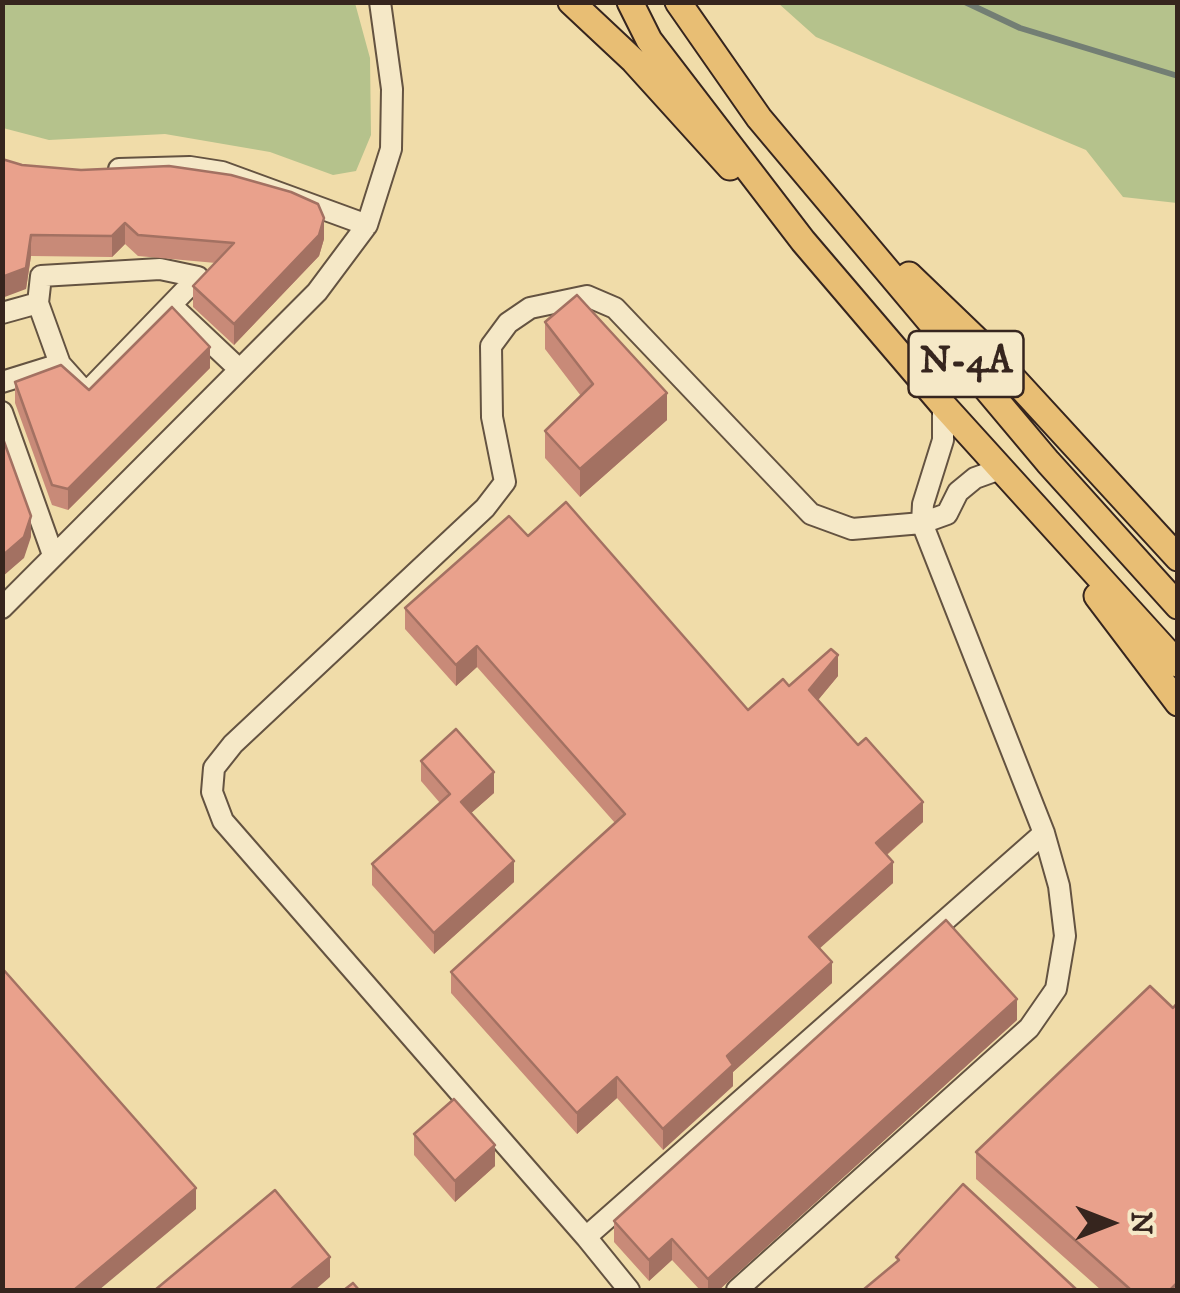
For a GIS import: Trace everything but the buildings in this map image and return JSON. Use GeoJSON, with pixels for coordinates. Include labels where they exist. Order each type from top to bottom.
{"type":"FeatureCollection","features":[{"type":"Feature","properties":{"kind":"main road"},"geometry":{"type":"LineString","coordinates":[[570,2],[634,61],[696,133],[803,241]]}},
{"type":"Feature","properties":{"kind":"main road","name":"N-4A"},"geometry":{"type":"LineString","coordinates":[[630,2],[649,40],[803,241],[943,405],[1178,664]]}},
{"type":"Feature","properties":{"kind":"main road","name":"N-4A"},"geometry":{"type":"LineString","coordinates":[[678,2],[759,118],[1048,462],[1178,606]]}},
{"type":"Feature","properties":{"kind":"main road"},"geometry":{"type":"LineString","coordinates":[[759,118],[986,349],[1178,558]]}},
{"type":"Feature","properties":{"kind":"main road"},"geometry":{"type":"LineString","coordinates":[[1000,468],[1178,703]]}},
{"type":"Feature","properties":{"kind":"street"},"geometry":{"type":"LineString","coordinates":[[2,608],[318,292],[367,225],[391,150],[392,89],[380,2]]}},
{"type":"Feature","properties":{"kind":"street"},"geometry":{"type":"LineString","coordinates":[[99,170],[176,167],[222,172],[367,225]]}},
{"type":"Feature","properties":{"kind":"street"},"geometry":{"type":"LineString","coordinates":[[160,269],[198,277],[171,305],[86,392],[60,364],[38,303],[42,276],[160,269]]}},
{"type":"Feature","properties":{"kind":"street"},"geometry":{"type":"LineString","coordinates":[[630,1290],[223,821],[212,792],[214,768],[247,731],[485,508],[505,482],[492,417],[491,346],[508,323],[530,308],[556,299],[587,296],[615,308],[811,514],[852,529],[922,523],[948,514],[958,492],[975,478],[1000,468]]}},
{"type":"Feature","properties":{"kind":"street"},"geometry":{"type":"LineString","coordinates":[[2,313],[38,303]]}},
{"type":"Feature","properties":{"kind":"street"},"geometry":{"type":"LineString","coordinates":[[171,305],[239,369]]}},
{"type":"Feature","properties":{"kind":"street"},"geometry":{"type":"LineString","coordinates":[[2,382],[60,364]]}},
{"type":"Feature","properties":{"kind":"street"},"geometry":{"type":"LineString","coordinates":[[737,1290],[1029,1028],[1056,989],[1065,936],[1059,886],[1044,833],[922,523],[923,504],[943,440],[943,405]]}},
{"type":"Feature","properties":{"kind":"street"},"geometry":{"type":"LineString","coordinates":[[2,412],[53,556]]}},
{"type":"Feature","properties":{"kind":"street"},"geometry":{"type":"LineString","coordinates":[[586,1237],[1044,833]]}},
{"type":"Feature","properties":{"kind":"green space"},"geometry":{"type":"Polygon","coordinates":[[[3,2],[355,3],[370,58],[371,135],[356,171],[333,175],[270,152],[165,134],[49,140],[3,128],[3,2]]]}},
{"type":"Feature","properties":{"kind":"green space"},"geometry":{"type":"Polygon","coordinates":[[[778,3],[1177,3],[1177,203],[1123,197],[1086,150],[816,37],[778,3]]]}},
{"type":"Feature","properties":{"kind":"waterway"},"geometry":{"type":"LineString","coordinates":[[965,2],[1020,28],[1178,76]]}}]}
